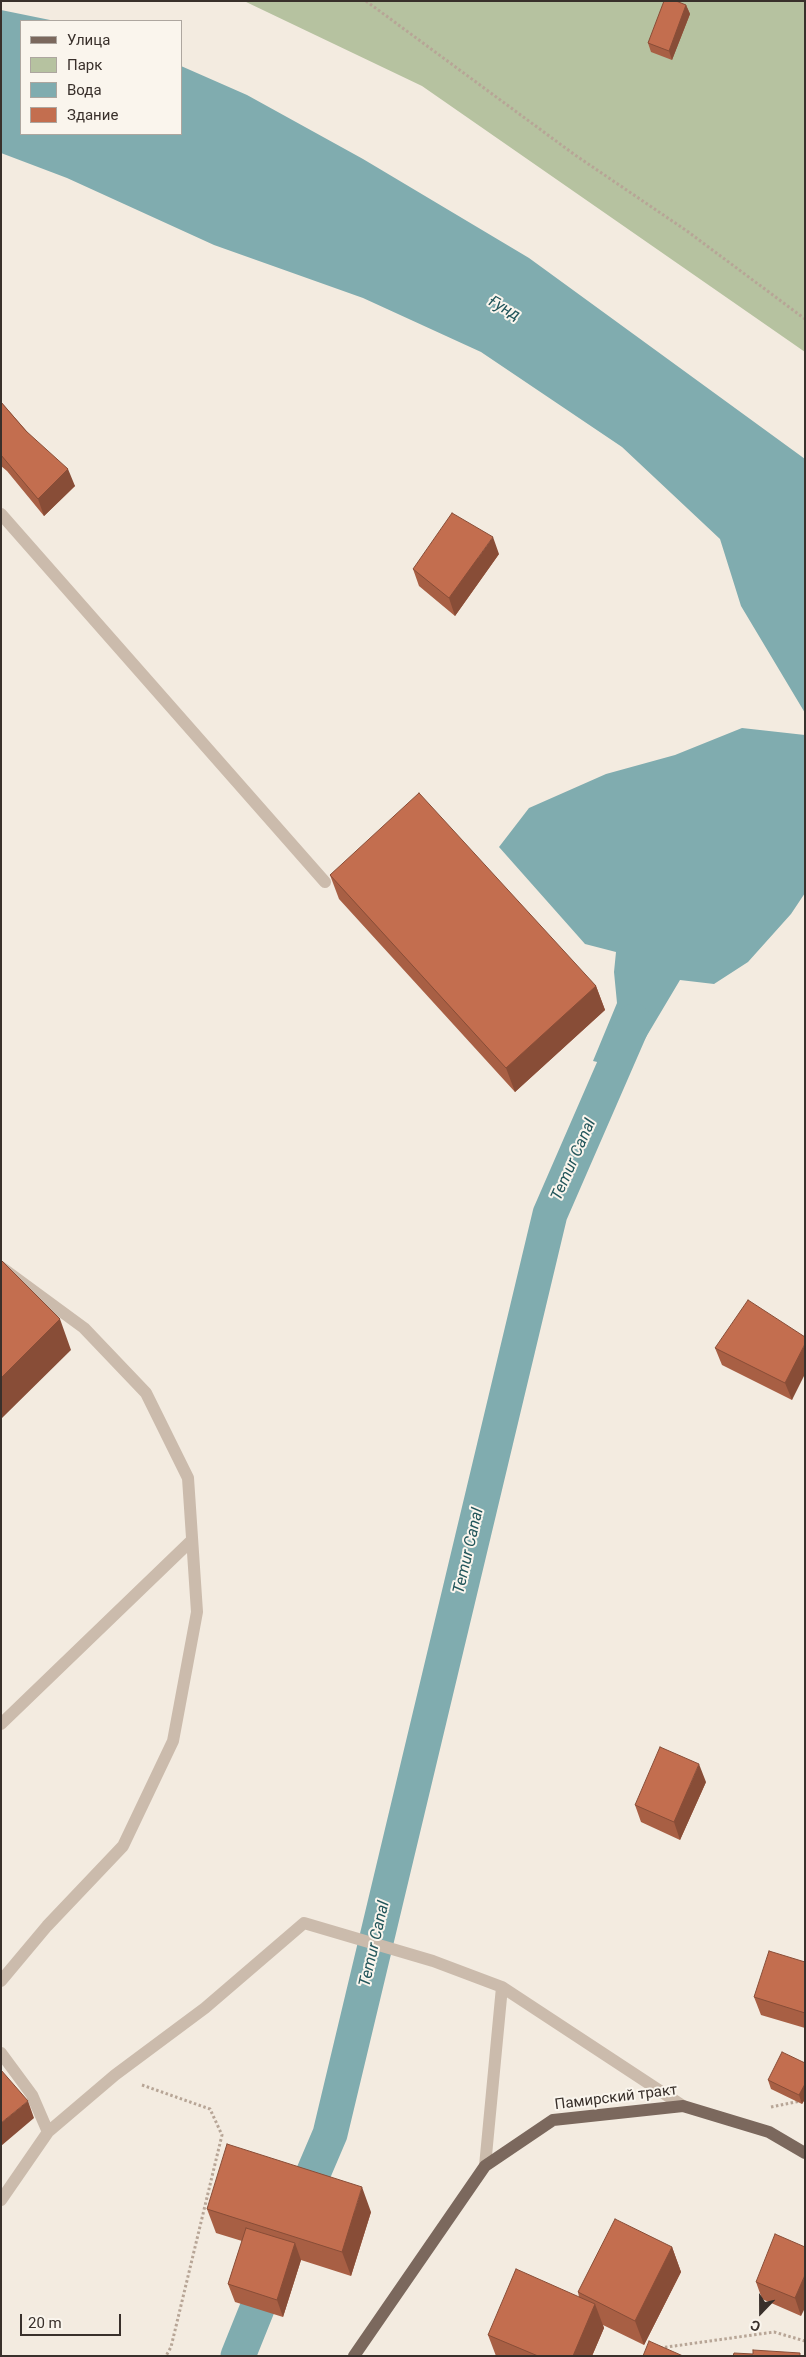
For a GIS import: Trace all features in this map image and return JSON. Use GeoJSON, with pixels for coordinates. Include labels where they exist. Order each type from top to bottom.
{"type":"FeatureCollection","features":[{"type":"Feature","properties":{"kind":"main road","name":"Памирский тракт"},"geometry":{"type":"LineString","coordinates":[[354,2356],[485,2166],[553,2120],[683,2106],[769,2132],[805,2153]]}},
{"type":"Feature","properties":{"kind":"street"},"geometry":{"type":"LineString","coordinates":[[1,514],[325,882]]}},
{"type":"Feature","properties":{"kind":"street"},"geometry":{"type":"LineString","coordinates":[[1,1267],[84,1328],[146,1393],[188,1478],[197,1612],[173,1741],[123,1846],[47,1926],[1,1981]]}},
{"type":"Feature","properties":{"kind":"street"},"geometry":{"type":"LineString","coordinates":[[1,1724],[192,1540]]}},
{"type":"Feature","properties":{"kind":"street"},"geometry":{"type":"LineString","coordinates":[[1,2200],[48,2132],[115,2075],[205,2008],[304,1923],[433,1961],[502,1988],[683,2106]]}},
{"type":"Feature","properties":{"kind":"street"},"geometry":{"type":"LineString","coordinates":[[485,2166],[502,1988]]}},
{"type":"Feature","properties":{"kind":"street"},"geometry":{"type":"LineString","coordinates":[[1,2053],[32,2095],[48,2132]]}},
{"type":"Feature","properties":{"kind":"path"},"geometry":{"type":"LineString","coordinates":[[366,1],[575,156],[687,232],[805,319]]}},
{"type":"Feature","properties":{"kind":"path"},"geometry":{"type":"LineString","coordinates":[[115,2075],[210,2108],[222,2135],[171,2347],[166,2356]]}},
{"type":"Feature","properties":{"kind":"path"},"geometry":{"type":"LineString","coordinates":[[654,2349],[774,2332],[805,2341]]}},
{"type":"Feature","properties":{"kind":"green space"},"geometry":{"type":"Polygon","coordinates":[[[244,1],[805,1],[805,352],[422,86],[244,1]]]}},
{"type":"Feature","properties":{"kind":"water","name":"Ғунд"},"geometry":{"type":"Polygon","coordinates":[[[1,10],[50,20],[20,20],[20,135],[182,135],[182,66],[247,95],[363,159],[529,258],[805,459],[805,713],[741,606],[720,539],[622,447],[481,352],[363,298],[214,245],[67,178],[1,153],[1,10]]]}},
{"type":"Feature","properties":{"kind":"water"},"geometry":{"type":"Polygon","coordinates":[[[742,728],[805,735],[805,893],[791,914],[748,962],[714,984],[680,980],[627,1069],[593,1061],[617,1003],[614,972],[616,952],[585,944],[499,847],[529,808],[606,774],[675,755],[742,728]]]}},
{"type":"Feature","properties":{"kind":"building"},"geometry":{"type":"Polygon","coordinates":[[[664,1],[676,1],[686,5],[669,51],[648,43],[664,1]]]}},
{"type":"Feature","properties":{"kind":"building"},"geometry":{"type":"Polygon","coordinates":[[[1,402],[26,431],[68,469],[38,499],[1,455],[1,402]]]}},
{"type":"Feature","properties":{"kind":"building"},"geometry":{"type":"Polygon","coordinates":[[[452,513],[493,537],[449,598],[413,569],[452,513]]]}},
{"type":"Feature","properties":{"kind":"building"},"geometry":{"type":"Polygon","coordinates":[[[419,793],[596,986],[506,1068],[330,875],[419,793]]]}},
{"type":"Feature","properties":{"kind":"building"},"geometry":{"type":"Polygon","coordinates":[[[1,1260],[60,1319],[1,1378],[1,1260]]]}},
{"type":"Feature","properties":{"kind":"building"},"geometry":{"type":"Polygon","coordinates":[[[748,1300],[805,1337],[805,1344],[785,1383],[715,1348],[748,1300]]]}},
{"type":"Feature","properties":{"kind":"building"},"geometry":{"type":"Polygon","coordinates":[[[660,1747],[699,1764],[674,1822],[635,1805],[660,1747]]]}},
{"type":"Feature","properties":{"kind":"building"},"geometry":{"type":"Polygon","coordinates":[[[769,1951],[805,1962],[805,2013],[754,1997],[769,1951]]]}},
{"type":"Feature","properties":{"kind":"building"},"geometry":{"type":"Polygon","coordinates":[[[782,2052],[805,2063],[805,2084],[799,2095],[768,2080],[782,2052]]]}},
{"type":"Feature","properties":{"kind":"building"},"geometry":{"type":"Polygon","coordinates":[[[1,2070],[28,2101],[1,2123],[1,2070]]]}},
{"type":"Feature","properties":{"kind":"building"},"geometry":{"type":"Polygon","coordinates":[[[227,2144],[362,2187],[342,2252],[207,2209],[227,2144]]]}},
{"type":"Feature","properties":{"kind":"building"},"geometry":{"type":"Polygon","coordinates":[[[615,2219],[672,2247],[635,2321],[578,2292],[615,2219]]]}},
{"type":"Feature","properties":{"kind":"building"},"geometry":{"type":"Polygon","coordinates":[[[246,2228],[295,2243],[277,2300],[228,2284],[246,2228]]]}},
{"type":"Feature","properties":{"kind":"building"},"geometry":{"type":"Polygon","coordinates":[[[775,2234],[805,2247],[805,2275],[795,2298],[756,2282],[775,2234]]]}},
{"type":"Feature","properties":{"kind":"building"},"geometry":{"type":"Polygon","coordinates":[[[516,2269],[595,2304],[573,2356],[538,2356],[488,2335],[516,2269]]]}},
{"type":"Feature","properties":{"kind":"building"},"geometry":{"type":"Polygon","coordinates":[[[649,2341],[683,2356],[643,2356],[649,2341]]]}},
{"type":"Feature","properties":{"kind":"building"},"geometry":{"type":"Polygon","coordinates":[[[753,2350],[800,2353],[800,2356],[733,2356],[734,2353],[753,2354],[753,2350]]]}},
{"type":"Feature","properties":{"kind":"waterway","name":"Temur Canal"},"geometry":{"type":"LineString","coordinates":[[295,2216],[330,2134],[550,1214],[634,1021]]}},
{"type":"Feature","properties":{"kind":"waterway","name":"Temur Canal"},"geometry":{"type":"LineString","coordinates":[[238,2356],[275,2264]]}}]}
